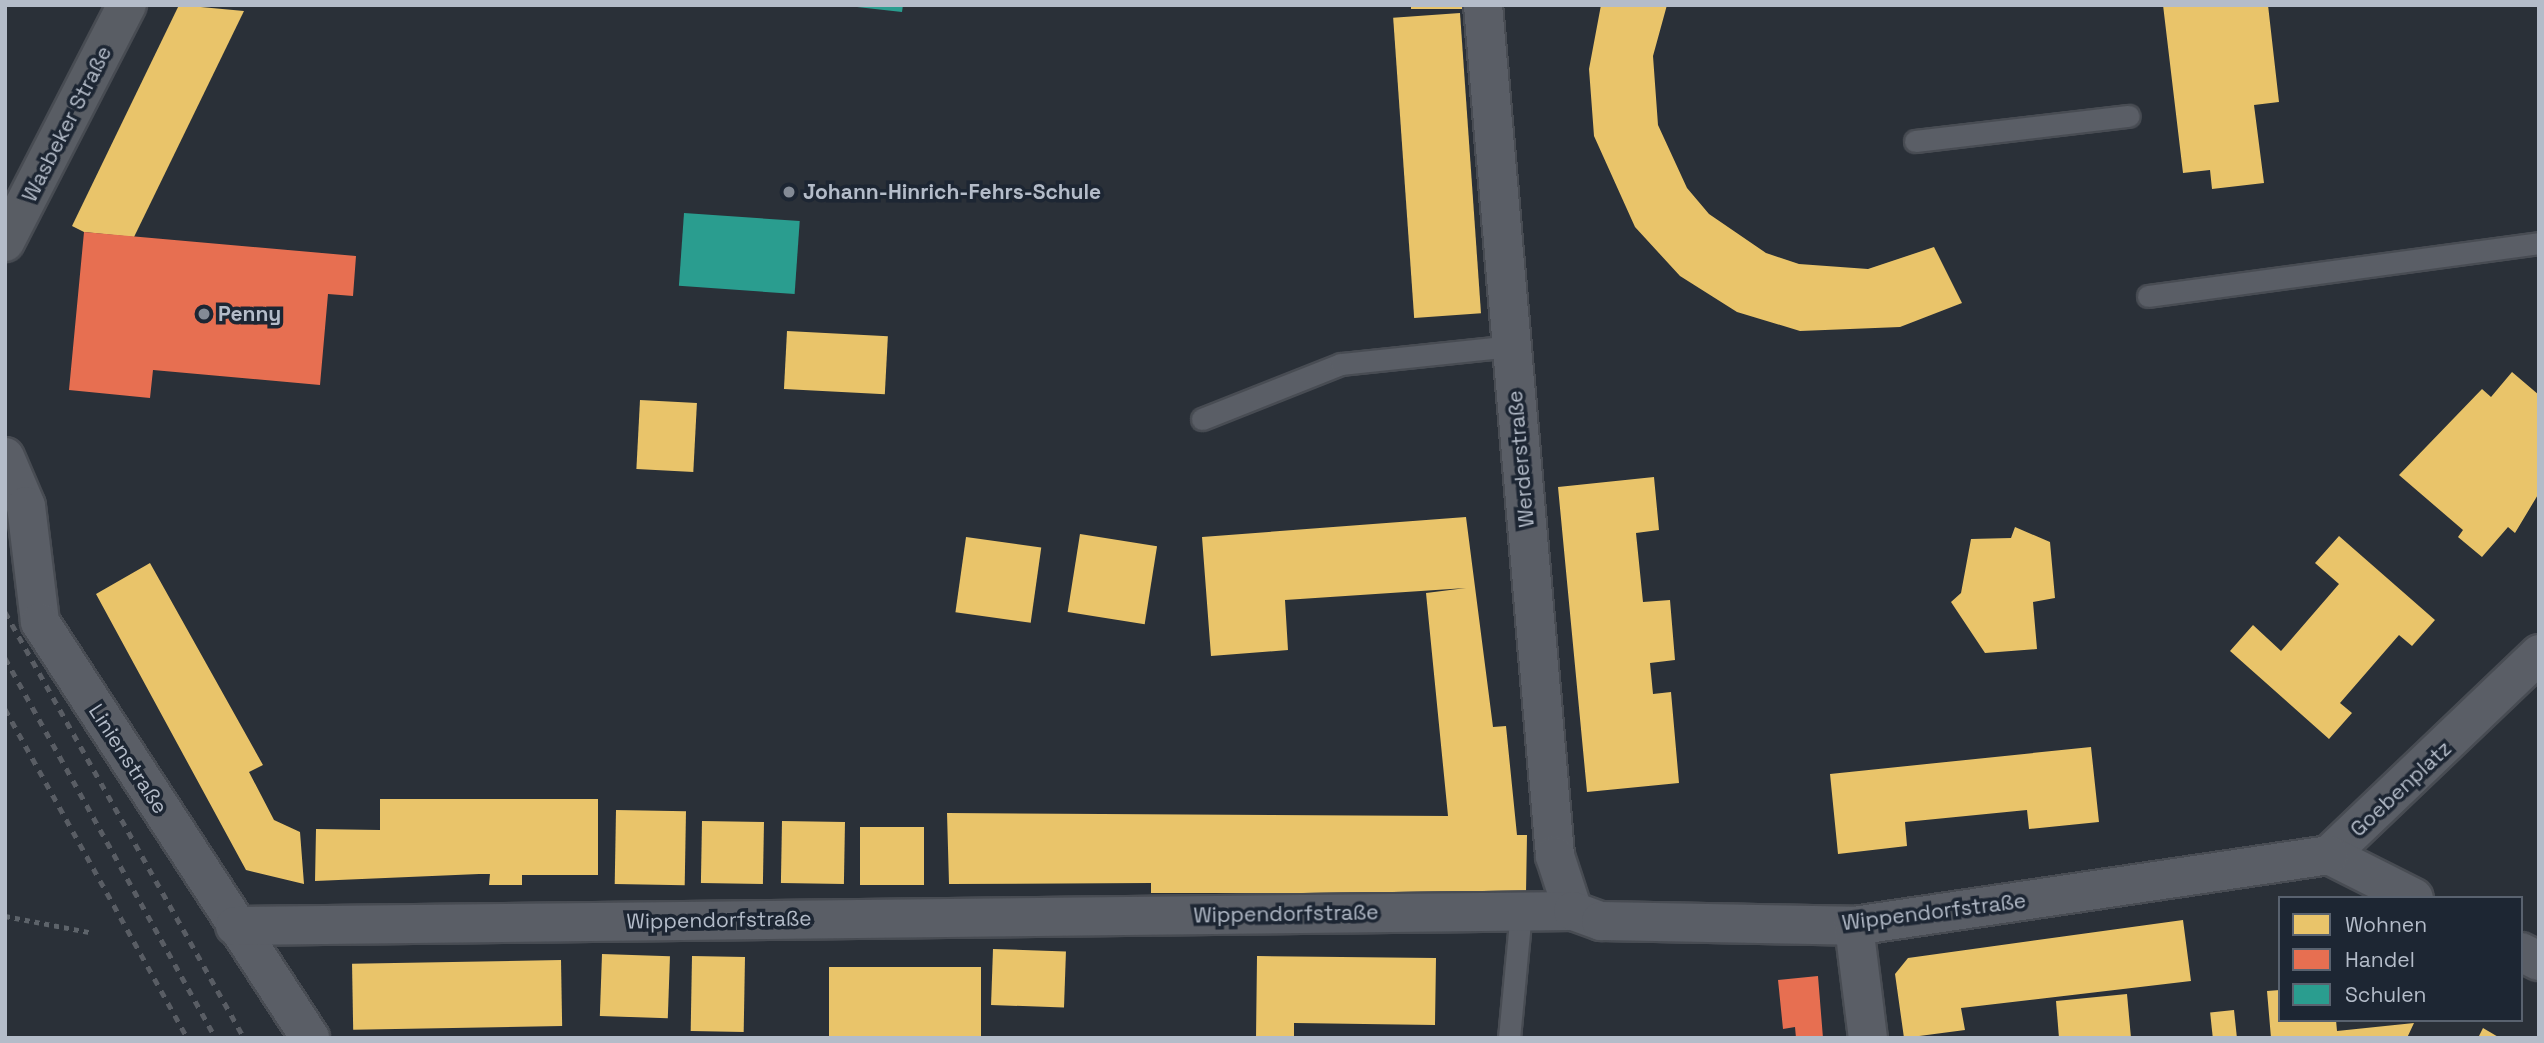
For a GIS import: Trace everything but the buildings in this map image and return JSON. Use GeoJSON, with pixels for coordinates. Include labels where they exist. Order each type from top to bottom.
{"type":"FeatureCollection","features":[{"type":"Feature","properties":{"kind":"street","name":"Wasbeker Straße"},"geometry":{"type":"LineString","coordinates":[[5,242],[127,5]]}},
{"type":"Feature","properties":{"kind":"street","name":"Werderstraße"},"geometry":{"type":"LineString","coordinates":[[1483,5],[1555,856],[1573,911]]}},
{"type":"Feature","properties":{"kind":"street","name":"Linienstraße"},"geometry":{"type":"LineString","coordinates":[[5,457],[26,506],[40,622],[310,1038]]}},
{"type":"Feature","properties":{"kind":"street","name":"Goebenplatz"},"geometry":{"type":"LineString","coordinates":[[2410,896],[2329,855],[2539,654]]}},
{"type":"Feature","properties":{"kind":"street","name":"Wippendorfstraße"},"geometry":{"type":"LineString","coordinates":[[235,926],[1521,911],[1573,911],[1601,921],[1854,926],[2329,855]]}},
{"type":"Feature","properties":{"kind":"street"},"geometry":{"type":"LineString","coordinates":[[1854,926],[1868,1038]]}},
{"type":"Feature","properties":{"kind":"street"},"geometry":{"type":"LineString","coordinates":[[2523,953],[2539,961]]}},
{"type":"Feature","properties":{"kind":"lane"},"geometry":{"type":"LineString","coordinates":[[1915,141],[2129,117]]}},
{"type":"Feature","properties":{"kind":"lane"},"geometry":{"type":"LineString","coordinates":[[2148,296],[2539,243]]}},
{"type":"Feature","properties":{"kind":"lane"},"geometry":{"type":"LineString","coordinates":[[1202,419],[1341,363],[1512,346]]}},
{"type":"Feature","properties":{"kind":"lane"},"geometry":{"type":"LineString","coordinates":[[1510,1038],[1521,911]]}},
{"type":"Feature","properties":{"kind":"path"},"geometry":{"type":"LineString","coordinates":[[5,916],[89,932]]}},
{"type":"Feature","properties":{"kind":"railway"},"geometry":{"type":"LineString","coordinates":[[5,612],[244,1038]]}},
{"type":"Feature","properties":{"kind":"railway"},"geometry":{"type":"LineString","coordinates":[[5,658],[216,1038]]}},
{"type":"Feature","properties":{"kind":"railway"},"geometry":{"type":"LineString","coordinates":[[5,709],[187,1038]]}},
{"type":"Feature","properties":{"kind":"place","name":"Johann-Hinrich-Fehrs-Schule"},"geometry":{"type":"Point","coordinates":[789,192]}},
{"type":"Feature","properties":{"kind":"place","name":"Penny"},"geometry":{"type":"Point","coordinates":[204,314]}}]}
